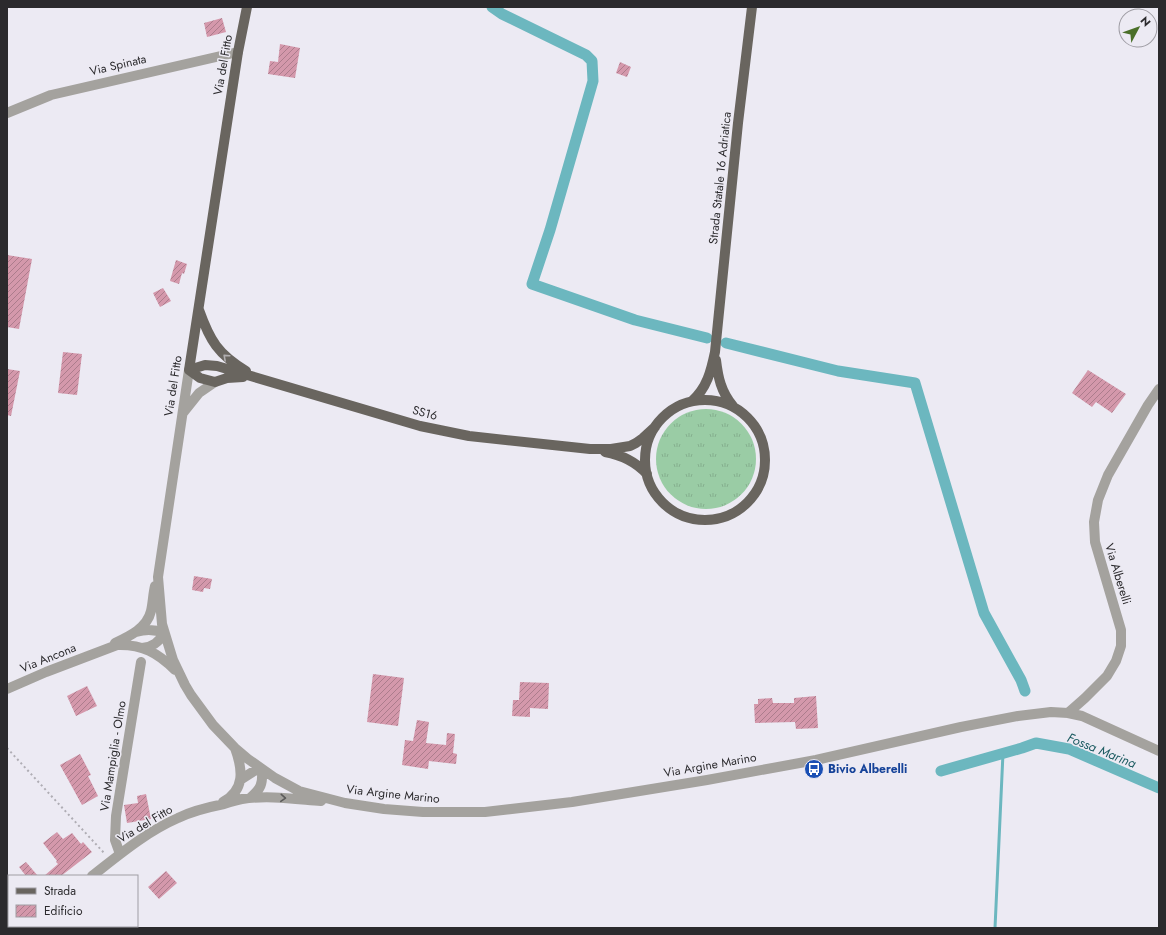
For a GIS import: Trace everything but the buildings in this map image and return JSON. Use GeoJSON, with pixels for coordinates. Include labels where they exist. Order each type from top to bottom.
{"type":"FeatureCollection","features":[{"type":"Feature","properties":{"kind":"main road","name":"Strada Statale 16 Adriatica"},"geometry":{"type":"LineString","coordinates":[[692,401],[699,395],[708,379],[715,352],[752,7]]}},
{"type":"Feature","properties":{"kind":"main road","name":"Via del Fitto"},"geometry":{"type":"LineString","coordinates":[[189,370],[238,52],[246,11]]}},
{"type":"Feature","properties":{"kind":"main road","name":"SS16"},"geometry":{"type":"LineString","coordinates":[[198,308],[206,331],[217,348],[234,364],[259,379]]}},
{"type":"Feature","properties":{"kind":"main road","name":"Strada Statale 16 Adriatica"},"geometry":{"type":"LineString","coordinates":[[715,352],[719,380],[727,399],[751,422],[758,431],[764,453],[765,464],[763,475],[759,486],[750,500],[737,511],[721,517],[704,520],[682,516],[672,510],[660,499],[650,485],[645,455],[648,440],[659,421],[671,410],[684,403],[709,400],[734,407]]}},
{"type":"Feature","properties":{"kind":"main road","name":"SS16"},"geometry":{"type":"LineString","coordinates":[[189,370],[200,366],[217,366],[420,426],[450,433],[483,438],[590,449],[617,454],[635,463],[647,474]]}},
{"type":"Feature","properties":{"kind":"main road"},"geometry":{"type":"LineString","coordinates":[[189,370],[200,378],[215,382]]}},
{"type":"Feature","properties":{"kind":"main road","name":"SS16"},"geometry":{"type":"LineString","coordinates":[[215,382],[235,377],[259,379]]}},
{"type":"Feature","properties":{"kind":"main road","name":"SS16"},"geometry":{"type":"LineString","coordinates":[[590,449],[611,449],[630,446],[643,438],[655,427]]}},
{"type":"Feature","properties":{"kind":"street"},"geometry":{"type":"LineString","coordinates":[[246,11],[254,7]]}},
{"type":"Feature","properties":{"kind":"street","name":"Via Spinata"},"geometry":{"type":"LineString","coordinates":[[7,113],[51,95],[238,52]]}},
{"type":"Feature","properties":{"kind":"street","name":"Via del Fitto"},"geometry":{"type":"LineString","coordinates":[[189,370],[158,577],[162,624],[173,660],[191,696],[213,725],[236,748],[262,769]]}},
{"type":"Feature","properties":{"kind":"street","name":"SS16"},"geometry":{"type":"LineString","coordinates":[[182,414],[199,393],[215,382]]}},
{"type":"Feature","properties":{"kind":"street","name":"Via Alberelli"},"geometry":{"type":"LineString","coordinates":[[1068,713],[1107,676],[1116,661],[1121,646],[1121,630],[1095,542],[1094,522],[1098,500],[1108,475],[1148,405],[1159,389]]}},
{"type":"Feature","properties":{"kind":"street","name":"Via Ancona"},"geometry":{"type":"LineString","coordinates":[[99,652],[128,637],[143,626],[151,612],[158,577]]}},
{"type":"Feature","properties":{"kind":"street","name":"Via Ancona"},"geometry":{"type":"LineString","coordinates":[[136,632],[154,629],[164,633]]}},
{"type":"Feature","properties":{"kind":"street"},"geometry":{"type":"LineString","coordinates":[[142,648],[149,648],[158,641],[164,633]]}},
{"type":"Feature","properties":{"kind":"street","name":"Via Ancona"},"geometry":{"type":"LineString","coordinates":[[7,689],[117,645],[142,648],[162,658],[181,676]]}},
{"type":"Feature","properties":{"kind":"street","name":"Via Mampiglia - Olmo"},"geometry":{"type":"LineString","coordinates":[[120,854],[115,840],[116,816],[141,662]]}},
{"type":"Feature","properties":{"kind":"street","name":"Via Argine Marino"},"geometry":{"type":"LineString","coordinates":[[262,769],[299,791],[345,803],[384,809],[423,812],[485,812],[572,802],[707,780],[816,760],[961,727],[1018,716],[1051,712],[1082,716],[1159,751]]}},
{"type":"Feature","properties":{"kind":"street"},"geometry":{"type":"LineString","coordinates":[[236,748],[241,769],[240,780]]}},
{"type":"Feature","properties":{"kind":"street"},"geometry":{"type":"LineString","coordinates":[[250,798],[260,789],[262,783],[262,769]]}},
{"type":"Feature","properties":{"kind":"street","name":"Via del Fitto"},"geometry":{"type":"LineString","coordinates":[[217,805],[227,800],[233,794],[240,780],[254,771],[262,769]]}},
{"type":"Feature","properties":{"kind":"street","name":"Via del Fitto"},"geometry":{"type":"LineString","coordinates":[[93,875],[120,854],[164,824],[188,814],[217,805],[250,798],[277,798],[345,803]]}},
{"type":"Feature","properties":{"kind":"path"},"geometry":{"type":"LineString","coordinates":[[7,748],[111,861]]}},
{"type":"Feature","properties":{"kind":"green space"},"geometry":{"type":"Polygon","coordinates":[[[706,409],[725,412],[742,423],[753,440],[756,459],[753,478],[742,495],[725,506],[706,509],[687,506],[670,495],[659,478],[656,459],[659,440],[670,423],[687,412],[706,409]]]}},
{"type":"Feature","properties":{"kind":"waterway"},"geometry":{"type":"LineString","coordinates":[[492,7],[502,14],[586,55],[592,61],[593,81],[550,230],[532,284],[635,320],[707,338]]}},
{"type":"Feature","properties":{"kind":"waterway"},"geometry":{"type":"LineString","coordinates":[[726,343],[838,371],[915,383],[984,613],[1021,680],[1025,691]]}},
{"type":"Feature","properties":{"kind":"waterway","name":"Fossa Marina"},"geometry":{"type":"LineString","coordinates":[[941,771],[1036,743],[1069,749],[1159,788]]}},
{"type":"Feature","properties":{"kind":"waterway"},"geometry":{"type":"LineString","coordinates":[[995,928],[1003,753]]}},
{"type":"Feature","properties":{"kind":"place","name":"Bivio Alberelli"},"geometry":{"type":"Point","coordinates":[814,769]}}]}
